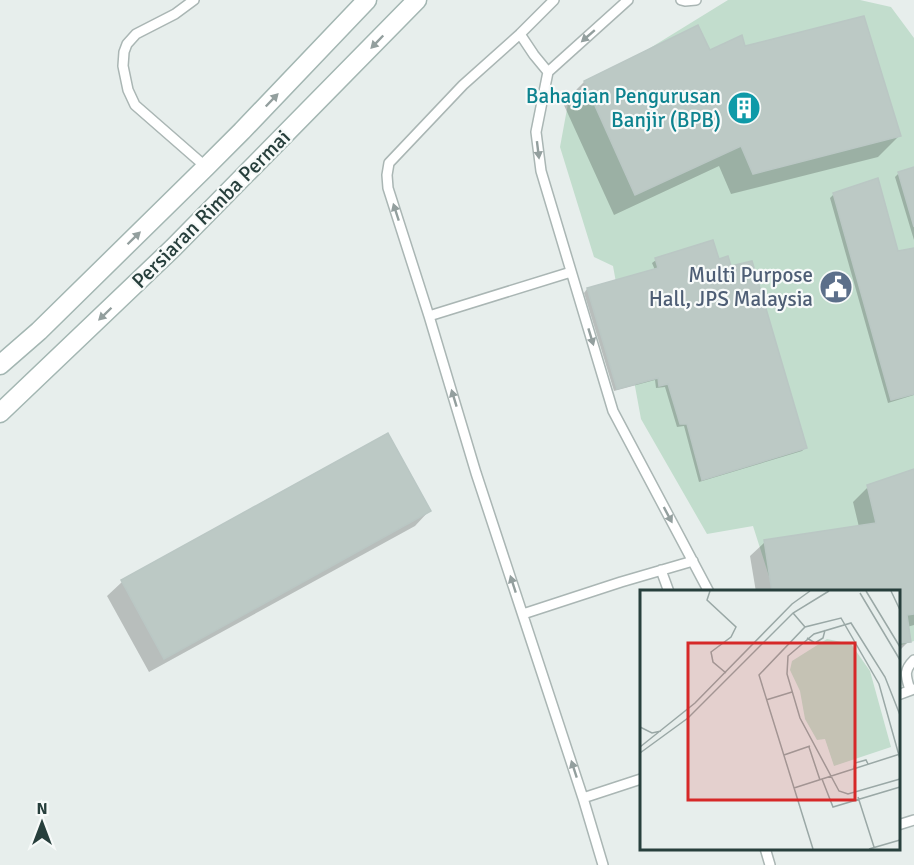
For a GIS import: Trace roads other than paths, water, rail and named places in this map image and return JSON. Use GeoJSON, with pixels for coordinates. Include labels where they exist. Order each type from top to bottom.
{"type":"FeatureCollection","features":[{"type":"Feature","properties":{"kind":"main road","name":"Persiaran Rimba Permai"},"geometry":{"type":"LineString","coordinates":[[0,365],[39,331],[206,167],[367,0]]}},
{"type":"Feature","properties":{"kind":"main road","name":"Persiaran Rimba Permai"},"geometry":{"type":"LineString","coordinates":[[0,413],[173,248],[417,0]]}},
{"type":"Feature","properties":{"kind":"lane"},"geometry":{"type":"LineString","coordinates":[[194,0],[175,14],[136,34],[127,44],[123,66],[128,90],[135,105],[206,167]]}},
{"type":"Feature","properties":{"kind":"lane"},"geometry":{"type":"LineString","coordinates":[[554,0],[464,85],[389,163],[387,175],[388,188],[476,473],[603,865]]}},
{"type":"Feature","properties":{"kind":"lane"},"geometry":{"type":"LineString","coordinates":[[628,0],[548,72],[536,132],[541,171],[613,411],[708,590]]}},
{"type":"Feature","properties":{"kind":"lane"},"geometry":{"type":"LineString","coordinates":[[681,0],[696,0]]}},
{"type":"Feature","properties":{"kind":"lane"},"geometry":{"type":"LineString","coordinates":[[520,34],[548,72]]}},
{"type":"Feature","properties":{"kind":"lane"},"geometry":{"type":"LineString","coordinates":[[429,316],[571,272]]}},
{"type":"Feature","properties":{"kind":"lane"},"geometry":{"type":"LineString","coordinates":[[523,614],[693,561]]}},
{"type":"Feature","properties":{"kind":"lane"},"geometry":{"type":"LineString","coordinates":[[662,570],[668,590]]}},
{"type":"Feature","properties":{"kind":"lane"},"geometry":{"type":"LineString","coordinates":[[912,690],[905,673],[914,660]]}},
{"type":"Feature","properties":{"kind":"lane"},"geometry":{"type":"LineString","coordinates":[[583,798],[640,779]]}},
{"type":"Feature","properties":{"kind":"lane"},"geometry":{"type":"LineString","coordinates":[[899,824],[914,820]]}},
{"type":"Feature","properties":{"kind":"lane"},"geometry":{"type":"LineString","coordinates":[[765,850],[770,865]]}},
{"type":"Feature","properties":{"kind":"place","name":"Bahagian Pengurusan Banjir (BPB)"},"geometry":{"type":"Point","coordinates":[744,108]}},
{"type":"Feature","properties":{"kind":"place","name":"Multi Purpose Hall, JPS Malaysia"},"geometry":{"type":"Point","coordinates":[836,287]}}]}
